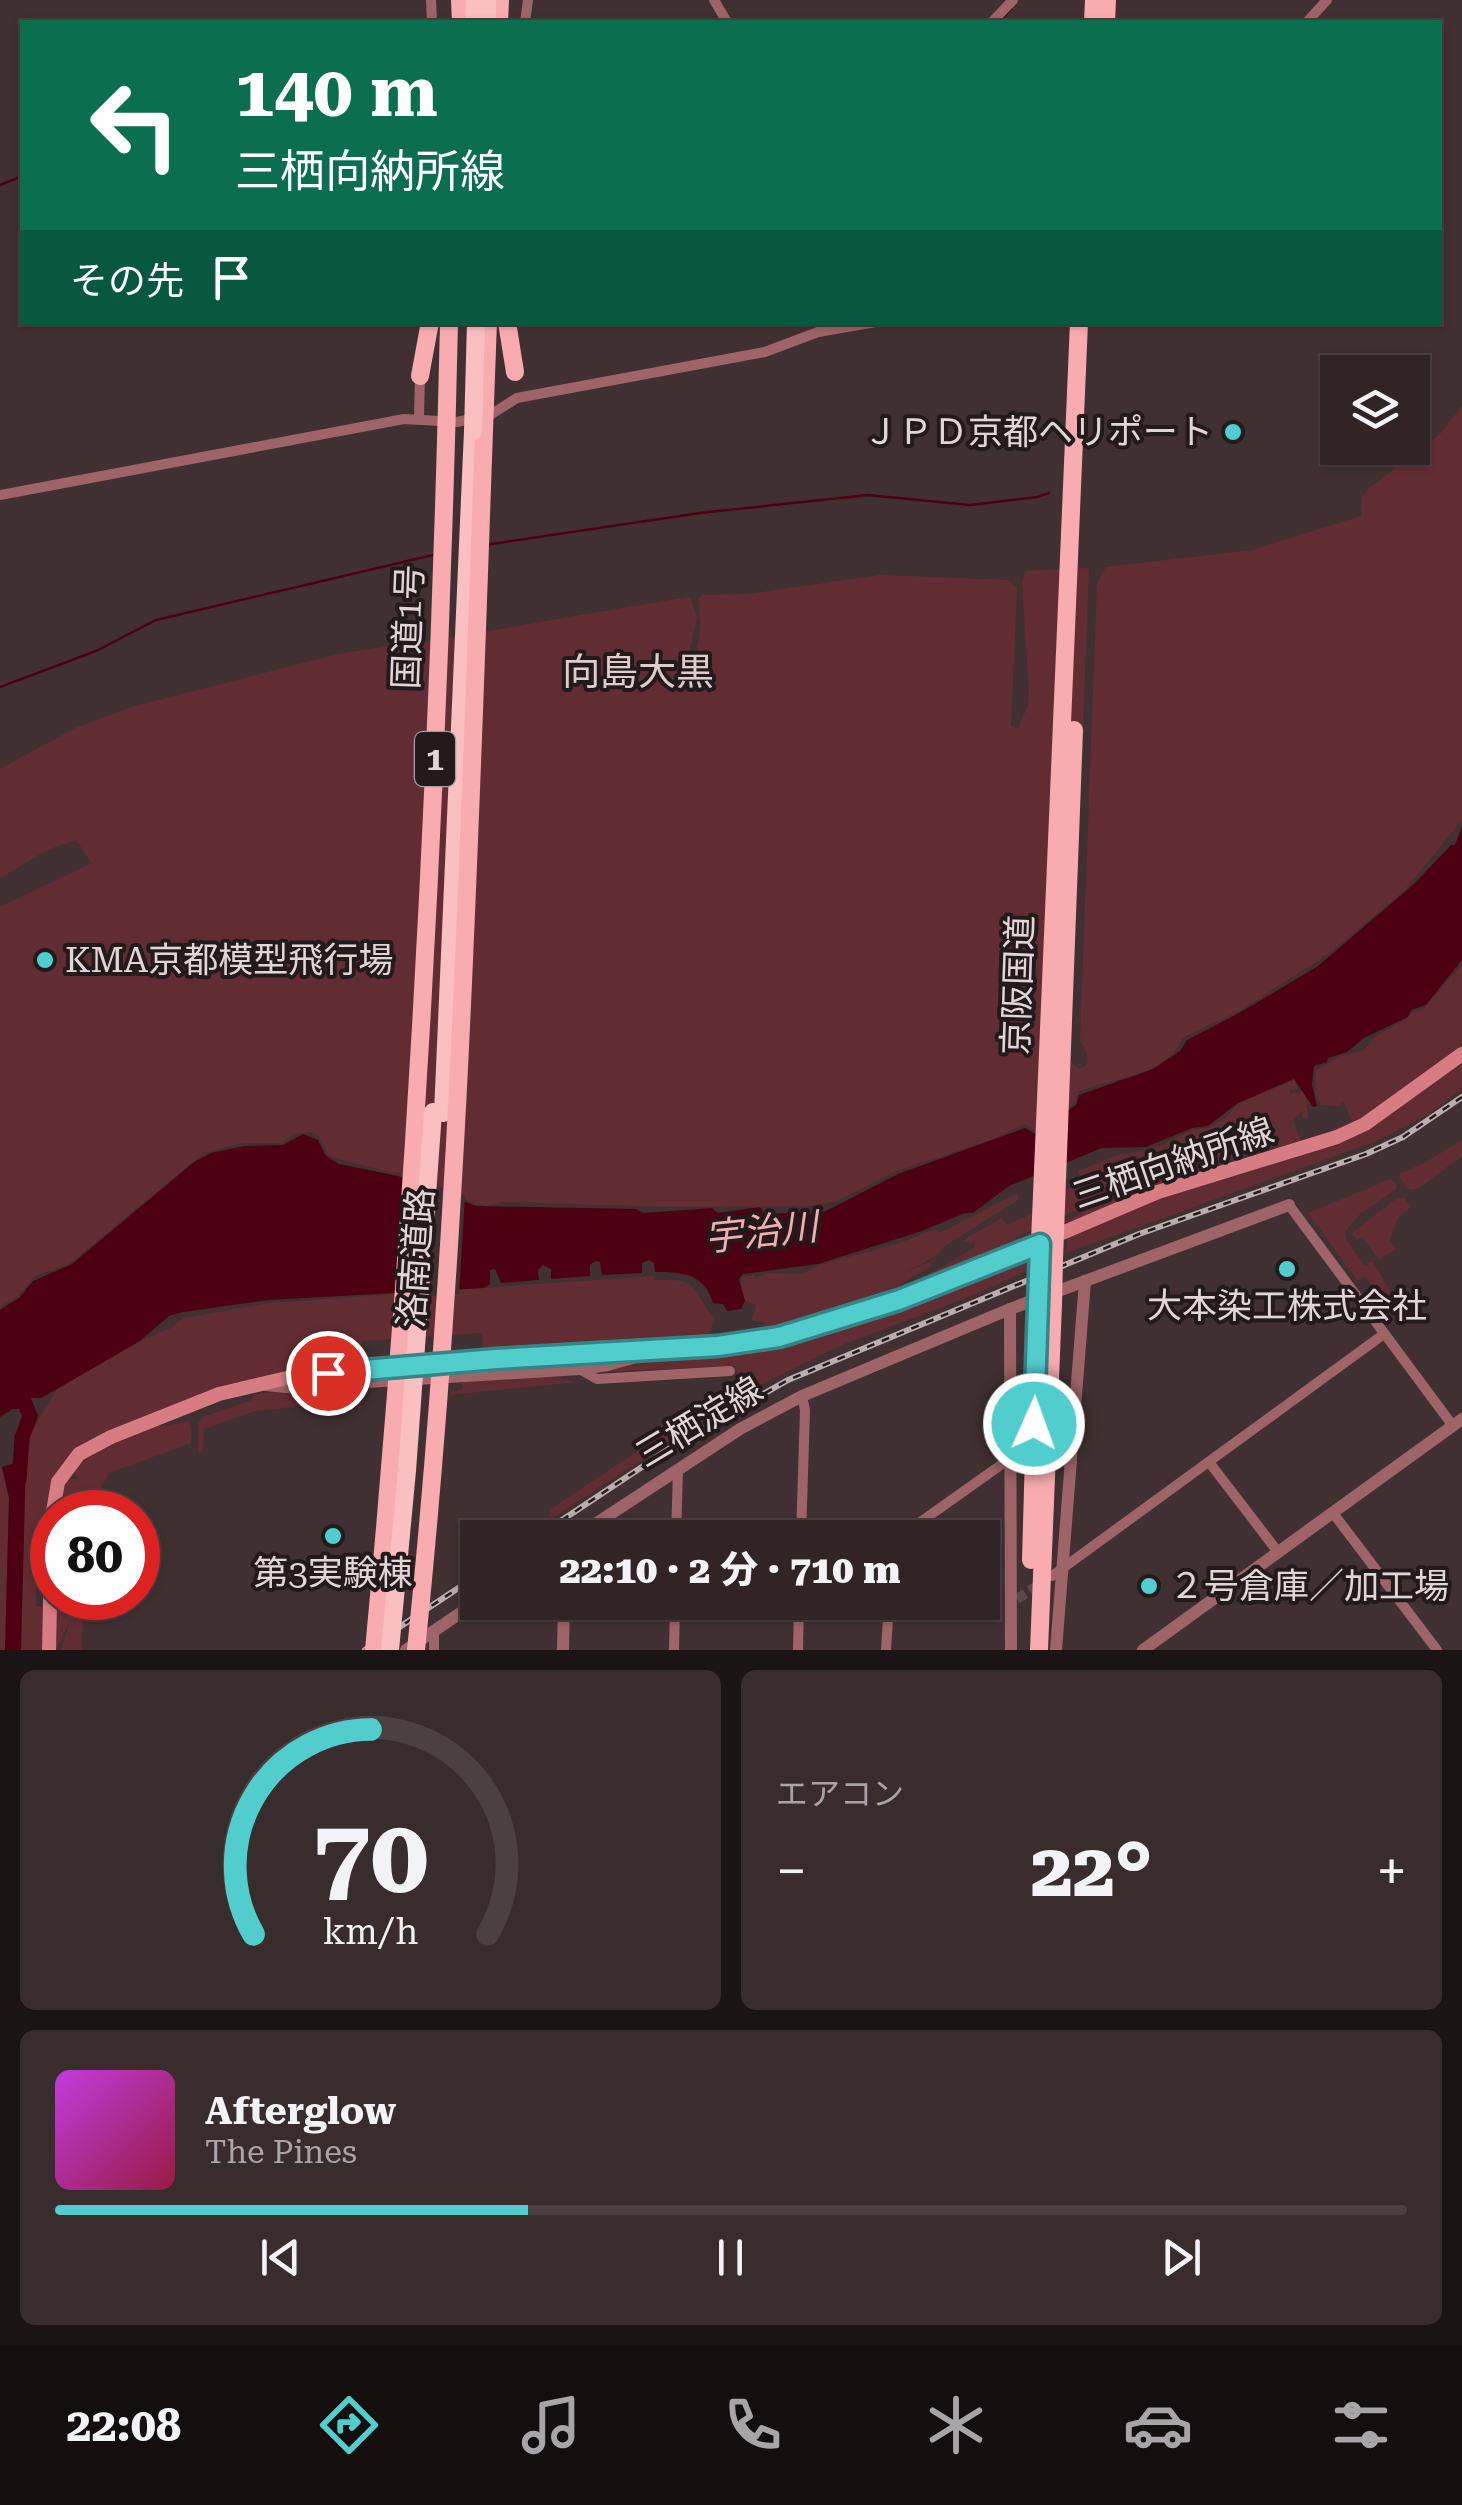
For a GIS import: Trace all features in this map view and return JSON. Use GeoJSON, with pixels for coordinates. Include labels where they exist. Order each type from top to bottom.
{"type":"FeatureCollection","features":[{"type":"Feature","properties":{"kind":"highway"},"geometry":{"type":"LineString","coordinates":[[420,376],[426,325]]}},
{"type":"Feature","properties":{"kind":"highway","name":"国道1号"},"geometry":{"type":"LineString","coordinates":[[417,1114],[437,716],[450,325]]}},
{"type":"Feature","properties":{"kind":"highway","name":"1"},"geometry":{"type":"LineString","coordinates":[[403,1650],[444,1113],[467,443],[466,325]]}},
{"type":"Feature","properties":{"kind":"highway","name":"1"},"geometry":{"type":"LineString","coordinates":[[390,1650],[432,1112],[476,325]]}},
{"type":"Feature","properties":{"kind":"highway","name":"国道1号"},"geometry":{"type":"LineString","coordinates":[[458,1108],[488,325]]}},
{"type":"Feature","properties":{"kind":"highway"},"geometry":{"type":"LineString","coordinates":[[507,325],[515,372]]}},
{"type":"Feature","properties":{"kind":"highway","name":"京阪国道"},"geometry":{"type":"LineString","coordinates":[[1028,1650],[1047,1262],[1075,530],[1079,325]]}},
{"type":"Feature","properties":{"kind":"highway","name":"京阪国道"},"geometry":{"type":"LineString","coordinates":[[1075,530],[1090,325]]}},
{"type":"Feature","properties":{"kind":"highway","name":"洛南道路"},"geometry":{"type":"LineString","coordinates":[[416,1650],[433,1476],[458,1108]]}},
{"type":"Feature","properties":{"kind":"highway","name":"洛南道路"},"geometry":{"type":"LineString","coordinates":[[374,1650],[417,1114]]}},
{"type":"Feature","properties":{"kind":"highway","name":"京阪国道"},"geometry":{"type":"LineString","coordinates":[[1039,1650],[1045,1308]]}},
{"type":"Feature","properties":{"kind":"main road","name":"三栖向納所線"},"geometry":{"type":"LineString","coordinates":[[55,1490],[64,1471],[86,1449],[194,1402],[255,1385],[357,1369],[662,1350],[779,1337],[899,1300],[1158,1192],[1337,1137],[1365,1124],[1462,1054]]}},
{"type":"Feature","properties":{"kind":"main road","name":"三栖向納所線"},"geometry":{"type":"LineString","coordinates":[[50,1620],[50,1650]]}},
{"type":"Feature","properties":{"kind":"street"},"geometry":{"type":"LineString","coordinates":[[994,20],[1012,0]]}},
{"type":"Feature","properties":{"kind":"street"},"geometry":{"type":"LineString","coordinates":[[1309,20],[1327,0]]}},
{"type":"Feature","properties":{"kind":"street"},"geometry":{"type":"LineString","coordinates":[[516,325],[518,398]]}},
{"type":"Feature","properties":{"kind":"street"},"geometry":{"type":"LineString","coordinates":[[0,496],[418,418],[458,422],[490,415],[518,398],[764,352],[817,327]]}},
{"type":"Feature","properties":{"kind":"street"},"geometry":{"type":"LineString","coordinates":[[418,418],[420,376]]}},
{"type":"Feature","properties":{"kind":"street"},"geometry":{"type":"LineString","coordinates":[[1143,1650],[1458,1423],[1384,1334],[1289,1205]]}},
{"type":"Feature","properties":{"kind":"street","name":"三栖淀線"},"geometry":{"type":"LineString","coordinates":[[601,1520],[740,1429],[802,1396],[1010,1309],[1289,1205]]}},
{"type":"Feature","properties":{"kind":"street"},"geometry":{"type":"LineString","coordinates":[[1056,1650],[1065,1452],[1086,1281]]}},
{"type":"Feature","properties":{"kind":"street"},"geometry":{"type":"LineString","coordinates":[[1010,1309],[1015,1453],[1011,1650]]}},
{"type":"Feature","properties":{"kind":"street"},"geometry":{"type":"LineString","coordinates":[[1057,1573],[1384,1334]]}},
{"type":"Feature","properties":{"kind":"street"},"geometry":{"type":"LineString","coordinates":[[255,1385],[286,1388],[580,1370],[662,1350]]}},
{"type":"Feature","properties":{"kind":"street"},"geometry":{"type":"LineString","coordinates":[[580,1370],[597,1379],[730,1371]]}},
{"type":"Feature","properties":{"kind":"street"},"geometry":{"type":"LineString","coordinates":[[802,1396],[802,1520]]}},
{"type":"Feature","properties":{"kind":"street"},"geometry":{"type":"LineString","coordinates":[[923,1520],[1015,1453]]}},
{"type":"Feature","properties":{"kind":"street"},"geometry":{"type":"LineString","coordinates":[[1209,1462],[1278,1552]]}},
{"type":"Feature","properties":{"kind":"street"},"geometry":{"type":"LineString","coordinates":[[677,1520],[678,1468]]}},
{"type":"Feature","properties":{"kind":"street"},"geometry":{"type":"LineString","coordinates":[[1333,1513],[1437,1650]]}},
{"type":"Feature","properties":{"kind":"street"},"geometry":{"type":"LineString","coordinates":[[403,1650],[460,1613]]}},
{"type":"Feature","properties":{"kind":"street"},"geometry":{"type":"LineString","coordinates":[[564,1620],[564,1650]]}},
{"type":"Feature","properties":{"kind":"street"},"geometry":{"type":"LineString","coordinates":[[674,1650],[675,1620]]}},
{"type":"Feature","properties":{"kind":"street"},"geometry":{"type":"LineString","coordinates":[[798,1650],[799,1620]]}},
{"type":"Feature","properties":{"kind":"street"},"geometry":{"type":"LineString","coordinates":[[886,1650],[888,1620]]}},
{"type":"Feature","properties":{"kind":"street"},"geometry":{"type":"LineString","coordinates":[[434,1630],[434,1650]]}},
{"type":"Feature","properties":{"kind":"shaded area"},"geometry":{"type":"Polygon","coordinates":[[[1462,406],[1462,820],[1404,891],[1327,955],[1241,1010],[1182,1038],[1175,1051],[1151,1069],[1078,1092],[1075,1103],[1035,1131],[1025,1124],[993,1139],[894,1172],[839,1200],[815,1206],[504,1202],[486,1206],[401,1175],[335,1158],[328,1155],[313,1132],[294,1134],[282,1143],[243,1143],[204,1153],[69,1264],[35,1276],[18,1296],[0,1307],[0,907],[92,863],[76,840],[47,850],[0,878],[0,769],[75,728],[132,707],[338,654],[402,644],[407,648],[412,671],[414,650],[420,643],[690,597],[697,617],[684,676],[697,650],[698,599],[702,595],[748,594],[880,575],[1008,580],[1017,587],[1011,726],[1018,729],[1028,705],[1029,690],[1022,584],[1025,571],[1089,568],[1070,1061],[1078,1069],[1086,1066],[1087,1053],[1080,1041],[1097,583],[1106,567],[1252,550],[1361,516],[1362,497],[1399,465],[1430,465],[1430,442],[1462,406]]]}},
{"type":"Feature","properties":{"kind":"shaded area"},"geometry":{"type":"Polygon","coordinates":[[[1462,965],[1462,1045],[1400,1094],[1333,1135],[1330,1131],[1352,1121],[1343,1101],[1338,1106],[1321,1105],[1315,1094],[1316,1070],[1341,1056],[1363,1051],[1376,1036],[1412,1012],[1422,1010],[1462,965]]]}},
{"type":"Feature","properties":{"kind":"shaded area"},"geometry":{"type":"Polygon","coordinates":[[[1462,1060],[1462,1089],[1429,1114],[1374,1142],[1066,1253],[1068,1237],[1168,1193],[1328,1144],[1462,1060]]]}},
{"type":"Feature","properties":{"kind":"shaded area"},"geometry":{"type":"Polygon","coordinates":[[[1294,1080],[1298,1089],[1289,1090],[1290,1094],[1302,1092],[1306,1097],[1308,1119],[1303,1118],[1301,1111],[1293,1121],[1301,1141],[1324,1133],[1325,1138],[1274,1148],[1265,1144],[1099,1212],[1062,1222],[1088,1210],[1086,1207],[1062,1216],[1063,1191],[1083,1183],[1078,1171],[1121,1154],[1149,1151],[1192,1130],[1208,1128],[1239,1103],[1294,1080]]]}},
{"type":"Feature","properties":{"kind":"shaded area"},"geometry":{"type":"Polygon","coordinates":[[[1462,1140],[1462,1156],[1419,1188],[1405,1187],[1399,1174],[1462,1140]]]}},
{"type":"Feature","properties":{"kind":"shaded area"},"geometry":{"type":"Polygon","coordinates":[[[1391,1179],[1397,1186],[1395,1190],[1360,1214],[1345,1232],[1346,1240],[1365,1266],[1372,1261],[1395,1299],[1386,1301],[1365,1276],[1358,1281],[1308,1213],[1391,1179]]]}},
{"type":"Feature","properties":{"kind":"shaded area"},"geometry":{"type":"Polygon","coordinates":[[[1018,1193],[1018,1200],[904,1273],[932,1261],[930,1267],[874,1300],[852,1306],[852,1313],[798,1329],[745,1336],[744,1331],[765,1327],[764,1322],[752,1320],[756,1305],[745,1300],[742,1278],[753,1275],[756,1279],[766,1273],[802,1274],[819,1265],[930,1231],[941,1232],[1018,1193]]]}},
{"type":"Feature","properties":{"kind":"shaded area"},"geometry":{"type":"Polygon","coordinates":[[[1397,1198],[1405,1198],[1410,1207],[1398,1218],[1389,1240],[1395,1249],[1379,1260],[1363,1237],[1356,1240],[1352,1233],[1397,1198]]]}},
{"type":"Feature","properties":{"kind":"shaded area"},"geometry":{"type":"Polygon","coordinates":[[[1032,1214],[1032,1230],[1013,1239],[1030,1237],[1017,1245],[869,1308],[974,1248],[976,1243],[962,1241],[1002,1218],[1007,1225],[1032,1214]]]}},
{"type":"Feature","properties":{"kind":"shaded area"},"geometry":{"type":"Polygon","coordinates":[[[1023,1255],[1031,1258],[1030,1269],[974,1295],[844,1344],[745,1392],[548,1520],[551,1509],[738,1384],[736,1366],[601,1372],[665,1355],[799,1338],[1023,1255]]]}},
{"type":"Feature","properties":{"kind":"shaded area"},"geometry":{"type":"Polygon","coordinates":[[[653,1276],[654,1280],[680,1281],[693,1287],[714,1318],[709,1335],[732,1333],[733,1339],[464,1358],[463,1352],[483,1349],[482,1333],[362,1341],[365,1361],[380,1359],[380,1365],[277,1377],[67,1461],[62,1490],[30,1490],[30,1620],[45,1620],[47,1650],[21,1650],[23,1501],[31,1433],[57,1389],[183,1318],[270,1303],[653,1276]]]}},
{"type":"Feature","properties":{"kind":"shaded area"},"geometry":{"type":"Polygon","coordinates":[[[543,1375],[576,1382],[450,1395],[463,1389],[462,1380],[543,1375]]]}},
{"type":"Feature","properties":{"kind":"shaded area"},"geometry":{"type":"Polygon","coordinates":[[[348,1387],[361,1399],[361,1408],[355,1407],[354,1400],[255,1411],[204,1429],[202,1452],[198,1453],[198,1423],[203,1417],[250,1401],[254,1394],[348,1387]]]}},
{"type":"Feature","properties":{"kind":"shaded area"},"geometry":{"type":"Polygon","coordinates":[[[188,1421],[191,1443],[109,1473],[99,1490],[61,1490],[65,1477],[78,1481],[77,1475],[68,1470],[72,1465],[132,1432],[140,1433],[154,1424],[162,1427],[188,1421]]]}},
{"type":"Feature","properties":{"kind":"shaded area"},"geometry":{"type":"Polygon","coordinates":[[[0,1464],[9,1498],[5,1650],[0,1650],[0,1464]]]}},
{"type":"Feature","properties":{"kind":"shaded area"},"geometry":{"type":"Polygon","coordinates":[[[55,1620],[71,1620],[56,1650],[55,1620]]]}},
{"type":"Feature","properties":{"kind":"shaded area"},"geometry":{"type":"Polygon","coordinates":[[[71,1620],[83,1620],[82,1650],[61,1650],[71,1620]]]}},
{"type":"Feature","properties":{"kind":"water","name":"宇治川"},"geometry":{"type":"Polygon","coordinates":[[[1462,826],[1462,960],[1426,1005],[1411,1010],[1408,1017],[1364,1038],[1347,1052],[1314,1066],[1312,1085],[1317,1106],[1313,1107],[1294,1079],[1238,1103],[1208,1126],[1192,1128],[1146,1147],[1102,1148],[1009,1186],[973,1213],[818,1264],[743,1274],[739,1279],[745,1301],[741,1309],[727,1311],[723,1304],[713,1303],[698,1280],[683,1274],[655,1272],[654,1263],[649,1260],[642,1263],[642,1273],[602,1275],[600,1262],[596,1261],[590,1265],[590,1276],[551,1279],[551,1269],[543,1265],[538,1270],[539,1280],[501,1283],[495,1269],[490,1270],[490,1284],[484,1288],[269,1300],[183,1312],[169,1316],[140,1341],[41,1398],[30,1398],[38,1417],[24,1418],[20,1409],[13,1409],[0,1417],[0,1310],[19,1298],[33,1281],[72,1264],[194,1162],[211,1153],[244,1146],[283,1145],[303,1134],[318,1140],[326,1156],[339,1164],[398,1176],[476,1206],[636,1209],[643,1213],[712,1208],[718,1213],[760,1207],[764,1214],[805,1212],[816,1216],[898,1174],[1025,1128],[1035,1134],[1076,1105],[1079,1095],[1153,1069],[1180,1051],[1187,1040],[1318,966],[1455,845],[1462,826]]]}},
{"type":"Feature","properties":{"kind":"water"},"geometry":{"type":"Polygon","coordinates":[[[26,1459],[21,1650],[5,1650],[9,1498],[2,1467],[26,1459]]]}},
{"type":"Feature","properties":{"kind":"pier"},"geometry":{"type":"Polygon","coordinates":[[[403,1173],[465,1196],[459,1294],[395,1299],[403,1173]]]}},
{"type":"Feature","properties":{"kind":"waterway"},"geometry":{"type":"LineString","coordinates":[[1001,20],[1011,9]]}},
{"type":"Feature","properties":{"kind":"waterway"},"geometry":{"type":"LineString","coordinates":[[0,185],[20,177]]}},
{"type":"Feature","properties":{"kind":"waterway"},"geometry":{"type":"LineString","coordinates":[[485,545],[700,513],[868,495],[970,505],[1049,493]]}},
{"type":"Feature","properties":{"kind":"waterway"},"geometry":{"type":"LineString","coordinates":[[0,687],[96,651],[156,620],[433,555]]}},
{"type":"Feature","properties":{"kind":"waterway"},"geometry":{"type":"LineString","coordinates":[[19,1480],[22,1438],[30,1416],[24,1401]]}},
{"type":"Feature","properties":{"kind":"tunnel"},"geometry":{"type":"LineString","coordinates":[[1017,1599],[1043,1582]]}},
{"type":"Feature","properties":{"kind":"railway"},"geometry":{"type":"LineString","coordinates":[[562,1520],[684,1439],[788,1380],[1139,1234],[1366,1154],[1403,1137],[1462,1097]]}},
{"type":"Feature","properties":{"kind":"railway"},"geometry":{"type":"LineString","coordinates":[[365,1650],[460,1587]]}},
{"type":"Feature","properties":{"kind":"place","name":"ＪＰＤ京都ヘリポート"},"geometry":{"type":"Point","coordinates":[1233,432]}},
{"type":"Feature","properties":{"kind":"place","name":"KMA京都模型飛行場"},"geometry":{"type":"Point","coordinates":[45,960]}},
{"type":"Feature","properties":{"kind":"place","name":"大本染工株式会社"},"geometry":{"type":"Point","coordinates":[1287,1269]}},
{"type":"Feature","properties":{"kind":"place","name":"第3実験棟"},"geometry":{"type":"Point","coordinates":[333,1536]}},
{"type":"Feature","properties":{"kind":"place","name":"２号倉庫／加工場"},"geometry":{"type":"Point","coordinates":[1149,1586]}},
{"type":"Feature","properties":{"kind":"district","name":"向島大黒"},"geometry":{"type":"Point","coordinates":[638,672]}},
{"type":"Feature","properties":{"kind":"route"},"geometry":{"type":"LineString","coordinates":[[328,1373],[718,1346],[779,1337],[899,1300],[1040,1244],[1034,1424]]}}]}
